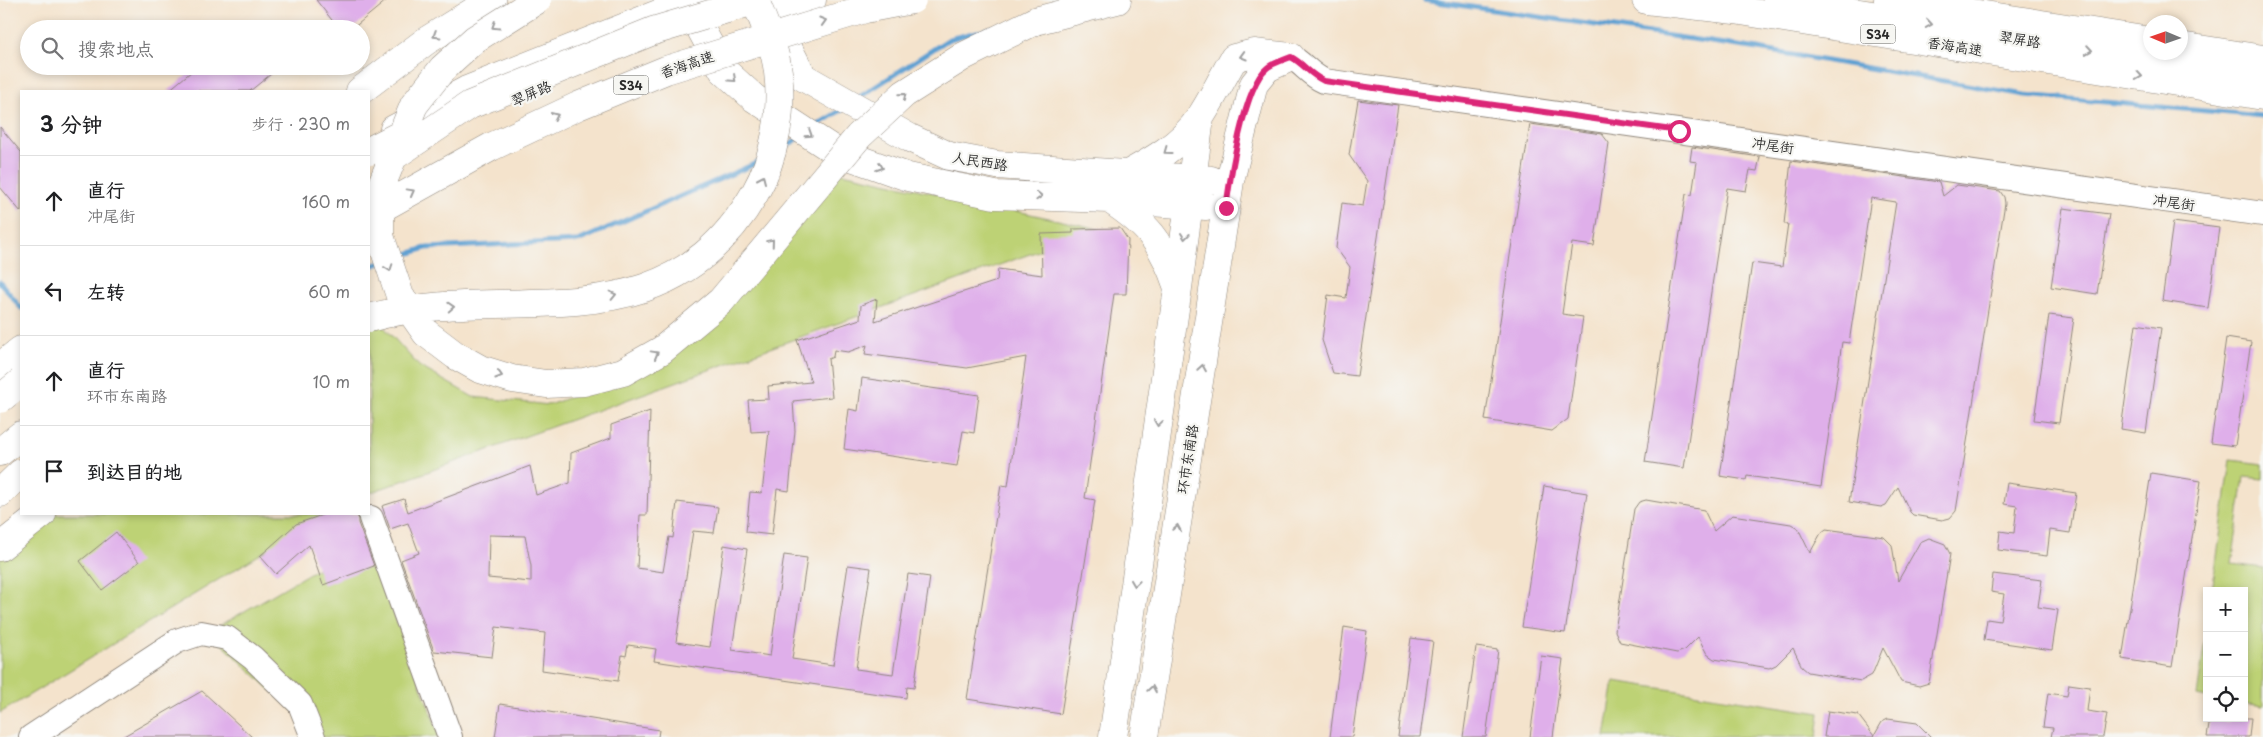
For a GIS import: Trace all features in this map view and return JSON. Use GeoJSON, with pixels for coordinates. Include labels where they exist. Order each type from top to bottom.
{"type":"FeatureCollection","features":[{"type":"Feature","properties":{"kind":"main road"},"geometry":{"type":"LineString","coordinates":[[361,90],[426,41],[492,0]]}},
{"type":"Feature","properties":{"kind":"main road"},"geometry":{"type":"LineString","coordinates":[[537,0],[475,39],[443,68],[414,105],[380,188],[380,236],[400,296],[426,332],[455,355],[480,368],[512,378],[546,384],[584,382],[623,372],[662,350],[693,326],[721,301],[859,136],[904,94],[964,56],[1035,21],[1117,0]]}},
{"type":"Feature","properties":{"kind":"main road"},"geometry":{"type":"LineString","coordinates":[[370,150],[393,138],[470,105],[653,31],[765,2],[812,0]]}},
{"type":"Feature","properties":{"kind":"main road","name":"香海高速"},"geometry":{"type":"LineString","coordinates":[[370,215],[491,147],[578,106],[666,70],[865,9],[912,0]]}},
{"type":"Feature","properties":{"kind":"main road","name":"香海高速"},"geometry":{"type":"LineString","coordinates":[[1646,0],[1734,10],[2263,96]]}},
{"type":"Feature","properties":{"kind":"main road","name":"翠屏路"},"geometry":{"type":"LineString","coordinates":[[1777,0],[2263,77]]}},
{"type":"Feature","properties":{"kind":"main road"},"geometry":{"type":"LineString","coordinates":[[1888,0],[2143,40]]}},
{"type":"Feature","properties":{"kind":"main road","name":"翠屏路"},"geometry":{"type":"LineString","coordinates":[[1940,0],[2143,31]]}},
{"type":"Feature","properties":{"kind":"main road","name":"翠屏路"},"geometry":{"type":"LineString","coordinates":[[370,141],[466,90],[688,1]]}},
{"type":"Feature","properties":{"kind":"main road","name":"人民西路"},"geometry":{"type":"LineString","coordinates":[[688,1],[723,70],[754,98],[835,151],[908,177],[995,195],[1108,199],[1191,192],[1230,181]]}},
{"type":"Feature","properties":{"kind":"main road"},"geometry":{"type":"LineString","coordinates":[[370,318],[427,308],[570,302],[606,297],[642,289],[677,274],[699,261],[721,241],[745,210],[769,162],[777,131],[778,73],[765,2]]}},
{"type":"Feature","properties":{"kind":"main road","name":"翠屏路"},"geometry":{"type":"LineString","coordinates":[[370,172],[478,116],[611,58],[701,27],[765,2]]}},
{"type":"Feature","properties":{"kind":"main road","name":"人民西路"},"geometry":{"type":"LineString","coordinates":[[765,2],[804,77],[910,138],[948,156],[997,165],[1126,175],[1191,192]]}},
{"type":"Feature","properties":{"kind":"main road"},"geometry":{"type":"LineString","coordinates":[[2188,37],[2261,50]]}},
{"type":"Feature","properties":{"kind":"main road"},"geometry":{"type":"LineString","coordinates":[[2188,46],[2261,50]]}},
{"type":"Feature","properties":{"kind":"main road"},"geometry":{"type":"LineString","coordinates":[[1126,175],[1170,150],[1186,135],[1200,118],[1234,58],[1254,53],[1291,57]]}},
{"type":"Feature","properties":{"kind":"main road","name":"环市东南路"},"geometry":{"type":"LineString","coordinates":[[1145,736],[1230,181],[1254,84],[1267,68],[1291,57]]}},
{"type":"Feature","properties":{"kind":"main road"},"geometry":{"type":"LineString","coordinates":[[370,172],[470,105]]}},
{"type":"Feature","properties":{"kind":"main road"},"geometry":{"type":"LineString","coordinates":[[1113,737],[1178,288],[1200,118]]}},
{"type":"Feature","properties":{"kind":"main road"},"geometry":{"type":"LineString","coordinates":[[1191,192],[1226,208]]}},
{"type":"Feature","properties":{"kind":"main road"},"geometry":{"type":"LineString","coordinates":[[1108,199],[1150,231],[1168,257],[1178,288]]}},
{"type":"Feature","properties":{"kind":"main road"},"geometry":{"type":"LineString","coordinates":[[0,367],[20,351]]}},
{"type":"Feature","properties":{"kind":"main road"},"geometry":{"type":"LineString","coordinates":[[0,451],[20,434]]}},
{"type":"Feature","properties":{"kind":"main road"},"geometry":{"type":"LineString","coordinates":[[0,493],[20,474]]}},
{"type":"Feature","properties":{"kind":"main road"},"geometry":{"type":"LineString","coordinates":[[0,546],[41,515]]}},
{"type":"Feature","properties":{"kind":"street","name":"冲尾街"},"geometry":{"type":"LineString","coordinates":[[1291,57],[1301,64],[1306,71],[1324,81],[2263,214]]}},
{"type":"Feature","properties":{"kind":"street"},"geometry":{"type":"LineString","coordinates":[[371,518],[450,737]]}},
{"type":"Feature","properties":{"kind":"street"},"geometry":{"type":"LineString","coordinates":[[31,737],[176,641],[201,633],[227,638],[253,658],[300,704],[313,737]]}},
{"type":"Feature","properties":{"kind":"green space"},"geometry":{"type":"Polygon","coordinates":[[[838,172],[1099,229],[370,493],[370,328],[383,326],[419,366],[473,397],[549,405],[645,369],[838,172]]]}},
{"type":"Feature","properties":{"kind":"green space"},"geometry":{"type":"Polygon","coordinates":[[[2231,460],[2263,464],[2263,479],[2244,477],[2232,564],[2263,568],[2263,706],[2248,704],[2248,587],[2213,587],[2231,460]]]}},
{"type":"Feature","properties":{"kind":"green space"},"geometry":{"type":"Polygon","coordinates":[[[41,515],[324,515],[0,713],[0,545],[41,515]]]}},
{"type":"Feature","properties":{"kind":"green space"},"geometry":{"type":"Polygon","coordinates":[[[366,540],[440,737],[321,737],[209,632],[366,540]]]}},
{"type":"Feature","properties":{"kind":"green space"},"geometry":{"type":"Polygon","coordinates":[[[2203,655],[2203,697],[2197,696],[2203,655]]]}},
{"type":"Feature","properties":{"kind":"green space"},"geometry":{"type":"Polygon","coordinates":[[[1614,681],[1820,713],[1817,737],[1605,737],[1614,681]]]}},
{"type":"Feature","properties":{"kind":"building"},"geometry":{"type":"Polygon","coordinates":[[[316,0],[387,0],[363,20],[332,20],[316,0]]]}},
{"type":"Feature","properties":{"kind":"building"},"geometry":{"type":"Polygon","coordinates":[[[187,75],[270,75],[251,90],[169,90],[187,75]]]}},
{"type":"Feature","properties":{"kind":"building"},"geometry":{"type":"Polygon","coordinates":[[[1358,100],[1398,105],[1357,376],[1333,373],[1322,340],[1328,295],[1346,298],[1350,267],[1336,248],[1342,203],[1363,206],[1367,181],[1349,155],[1358,100]]]}},
{"type":"Feature","properties":{"kind":"building"},"geometry":{"type":"Polygon","coordinates":[[[1530,124],[1602,134],[1609,143],[1594,246],[1572,243],[1562,314],[1583,317],[1568,419],[1552,431],[1485,420],[1530,124]]]}},
{"type":"Feature","properties":{"kind":"building"},"geometry":{"type":"Polygon","coordinates":[[[0,127],[20,151],[20,211],[0,187],[0,127]]]}},
{"type":"Feature","properties":{"kind":"building"},"geometry":{"type":"Polygon","coordinates":[[[1692,147],[1760,157],[1757,171],[1750,170],[1746,191],[1727,188],[1684,468],[1645,462],[1686,194],[1692,195],[1697,162],[1690,161],[1692,147]]]}},
{"type":"Feature","properties":{"kind":"building"},"geometry":{"type":"Polygon","coordinates":[[[1791,161],[1939,182],[1943,196],[1957,185],[2000,191],[2004,197],[2005,203],[1956,511],[1950,518],[1942,520],[1913,515],[1898,487],[1886,505],[1881,507],[1849,502],[1896,202],[1871,198],[1849,343],[1842,342],[1821,487],[1747,476],[1746,480],[1720,476],[1752,263],[1782,267],[1788,224],[1784,224],[1791,161]]]}},
{"type":"Feature","properties":{"kind":"building"},"geometry":{"type":"Polygon","coordinates":[[[2063,208],[2109,214],[2097,294],[2051,287],[2063,208]]]}},
{"type":"Feature","properties":{"kind":"building"},"geometry":{"type":"Polygon","coordinates":[[[2173,222],[2219,228],[2208,308],[2162,301],[2173,222]]]}},
{"type":"Feature","properties":{"kind":"building"},"geometry":{"type":"Polygon","coordinates":[[[1120,228],[1128,240],[1126,294],[1114,294],[1085,498],[1095,500],[1061,714],[967,699],[1001,485],[1008,486],[1026,357],[967,368],[865,354],[867,345],[848,352],[834,350],[833,357],[828,359],[832,397],[793,401],[795,431],[789,491],[777,489],[772,535],[746,532],[750,492],[762,493],[769,431],[751,432],[748,400],[769,399],[768,386],[811,382],[797,340],[860,319],[861,305],[877,299],[875,321],[997,281],[998,269],[1042,275],[1041,234],[1073,233],[1073,229],[1120,228]]]}},
{"type":"Feature","properties":{"kind":"building"},"geometry":{"type":"Polygon","coordinates":[[[2049,315],[2074,318],[2059,423],[2034,420],[2049,315]]]}},
{"type":"Feature","properties":{"kind":"building"},"geometry":{"type":"Polygon","coordinates":[[[2136,324],[2161,328],[2146,433],[2121,429],[2136,324]]]}},
{"type":"Feature","properties":{"kind":"building"},"geometry":{"type":"Polygon","coordinates":[[[2226,338],[2251,342],[2235,446],[2211,443],[2226,338]]]}},
{"type":"Feature","properties":{"kind":"building"},"geometry":{"type":"Polygon","coordinates":[[[862,378],[979,395],[974,433],[963,431],[957,466],[844,449],[849,409],[858,411],[862,378]]]}},
{"type":"Feature","properties":{"kind":"building"},"geometry":{"type":"Polygon","coordinates":[[[650,411],[647,515],[640,515],[637,568],[663,572],[669,537],[673,538],[677,502],[718,507],[714,533],[693,531],[676,642],[710,647],[724,545],[747,549],[732,650],[770,656],[784,555],[807,558],[792,659],[833,665],[848,565],[871,568],[856,669],[893,674],[908,574],[930,577],[914,688],[907,687],[906,698],[654,661],[656,649],[628,645],[626,656],[622,655],[618,681],[542,670],[545,633],[496,627],[492,657],[434,651],[401,560],[419,553],[408,523],[390,529],[382,506],[404,499],[408,512],[530,466],[536,495],[570,483],[571,453],[611,438],[611,425],[650,411]],[[489,535],[488,578],[531,582],[531,566],[525,536],[489,535]]]}},
{"type":"Feature","properties":{"kind":"building"},"geometry":{"type":"Polygon","coordinates":[[[2151,473],[2201,481],[2172,667],[2122,659],[2151,473]]]}},
{"type":"Feature","properties":{"kind":"building"},"geometry":{"type":"Polygon","coordinates":[[[2007,483],[2076,493],[2070,533],[2050,530],[2047,556],[1998,550],[2000,531],[2014,533],[2017,506],[2004,504],[2007,483]]]}},
{"type":"Feature","properties":{"kind":"building"},"geometry":{"type":"Polygon","coordinates":[[[1544,486],[1587,493],[1565,633],[1522,627],[1544,486]]]}},
{"type":"Feature","properties":{"kind":"building"},"geometry":{"type":"Polygon","coordinates":[[[1646,500],[1704,510],[1714,531],[1732,515],[1791,524],[1798,528],[1810,553],[1821,533],[1826,529],[1884,537],[1892,545],[1898,581],[1920,542],[1929,538],[1945,544],[1950,554],[1929,683],[1919,686],[1901,682],[1883,648],[1872,675],[1861,681],[1808,672],[1802,667],[1793,648],[1776,665],[1769,668],[1714,659],[1707,654],[1698,637],[1685,650],[1677,653],[1620,642],[1615,631],[1634,509],[1639,502],[1646,500]]]}},
{"type":"Feature","properties":{"kind":"building"},"geometry":{"type":"Polygon","coordinates":[[[322,515],[358,515],[358,523],[374,566],[323,585],[309,545],[276,574],[260,556],[296,524],[322,515]]]}},
{"type":"Feature","properties":{"kind":"building"},"geometry":{"type":"Polygon","coordinates":[[[116,532],[139,562],[102,590],[80,561],[116,532]]]}},
{"type":"Feature","properties":{"kind":"building"},"geometry":{"type":"Polygon","coordinates":[[[1993,574],[2042,580],[2038,607],[2058,610],[2052,650],[1984,640],[1987,619],[2000,621],[2004,594],[1991,592],[1993,574]]]}},
{"type":"Feature","properties":{"kind":"building"},"geometry":{"type":"Polygon","coordinates":[[[1344,627],[1367,631],[1352,737],[1330,737],[1344,627]]]}},
{"type":"Feature","properties":{"kind":"building"},"geometry":{"type":"Polygon","coordinates":[[[1411,638],[1433,641],[1420,737],[1398,737],[1411,638]]]}},
{"type":"Feature","properties":{"kind":"building"},"geometry":{"type":"Polygon","coordinates":[[[1476,647],[1498,650],[1486,737],[1463,737],[1476,647]]]}},
{"type":"Feature","properties":{"kind":"building"},"geometry":{"type":"Polygon","coordinates":[[[1541,656],[1563,659],[1553,737],[1530,737],[1541,656]]]}},
{"type":"Feature","properties":{"kind":"building"},"geometry":{"type":"Polygon","coordinates":[[[2069,684],[2090,687],[2087,711],[2107,714],[2103,737],[2051,737],[2053,728],[2043,727],[2048,693],[2067,696],[2069,684]]]}},
{"type":"Feature","properties":{"kind":"building"},"geometry":{"type":"Polygon","coordinates":[[[202,691],[252,737],[122,737],[202,691]]]}},
{"type":"Feature","properties":{"kind":"building"},"geometry":{"type":"Polygon","coordinates":[[[500,704],[659,730],[658,737],[495,737],[500,704]]]}},
{"type":"Feature","properties":{"kind":"building"},"geometry":{"type":"Polygon","coordinates":[[[1828,711],[1858,715],[1874,736],[1882,722],[1888,719],[1917,723],[1931,737],[1824,737],[1828,711]]]}},
{"type":"Feature","properties":{"kind":"building"},"geometry":{"type":"Polygon","coordinates":[[[2248,718],[2251,718],[2249,737],[2207,737],[2210,722],[2248,722],[2248,718]]]}},
{"type":"Feature","properties":{"kind":"waterway"},"geometry":{"type":"LineString","coordinates":[[1424,0],[1752,48],[2025,95],[2263,116]]}},
{"type":"Feature","properties":{"kind":"waterway"},"geometry":{"type":"LineString","coordinates":[[858,98],[949,39],[993,28]]}},
{"type":"Feature","properties":{"kind":"waterway"},"geometry":{"type":"LineString","coordinates":[[814,127],[843,109]]}},
{"type":"Feature","properties":{"kind":"waterway"},"geometry":{"type":"LineString","coordinates":[[783,148],[799,138]]}},
{"type":"Feature","properties":{"kind":"waterway"},"geometry":{"type":"LineString","coordinates":[[395,258],[426,248],[578,241],[759,162]]}},
{"type":"Feature","properties":{"kind":"waterway"},"geometry":{"type":"LineString","coordinates":[[370,267],[380,263]]}},
{"type":"Feature","properties":{"kind":"waterway"},"geometry":{"type":"LineString","coordinates":[[0,282],[20,307]]}},
{"type":"Feature","properties":{"kind":"route"},"geometry":{"type":"LineString","coordinates":[[1226,208],[1230,181],[1254,84],[1267,68],[1291,57],[1297,60],[1314,77],[1324,81],[1679,131]]}}]}
